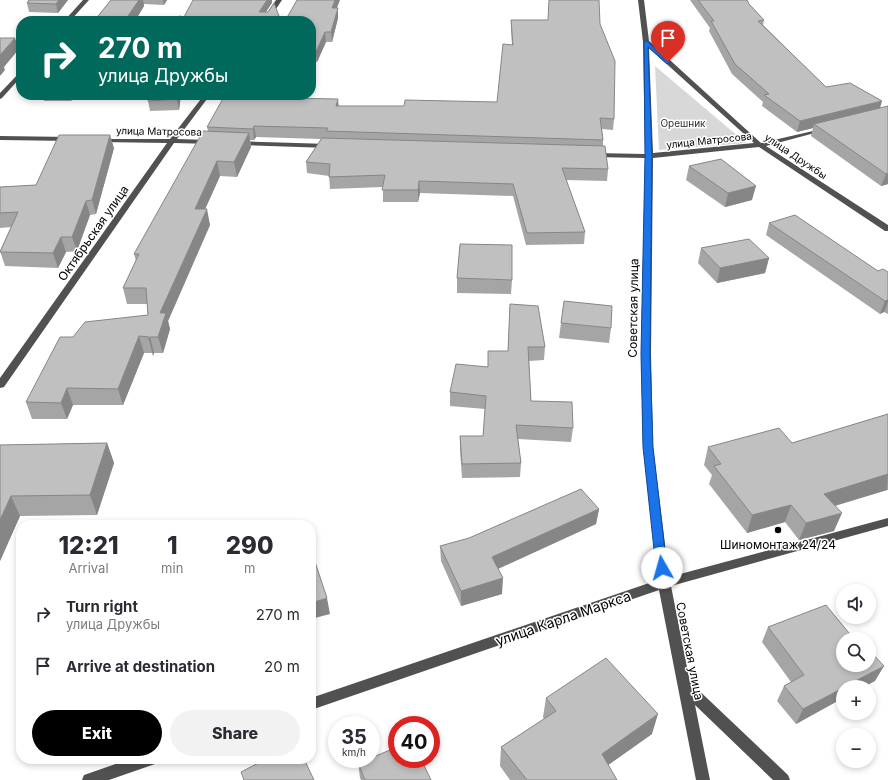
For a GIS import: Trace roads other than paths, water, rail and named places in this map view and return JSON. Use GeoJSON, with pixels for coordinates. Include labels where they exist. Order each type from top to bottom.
{"type":"FeatureCollection","features":[{"type":"Feature","properties":{"kind":"street"},"geometry":{"type":"LineString","coordinates":[[72,16],[86,0]]}},
{"type":"Feature","properties":{"kind":"street"},"geometry":{"type":"LineString","coordinates":[[268,16],[279,0]]}},
{"type":"Feature","properties":{"kind":"street","name":"Советская улица"},"geometry":{"type":"LineString","coordinates":[[641,0],[646,42],[649,156],[646,354],[648,447],[664,584],[703,780]]}},
{"type":"Feature","properties":{"kind":"street","name":"улица Дружбы"},"geometry":{"type":"LineString","coordinates":[[646,42],[760,145],[888,229]]}},
{"type":"Feature","properties":{"kind":"street"},"geometry":{"type":"LineString","coordinates":[[0,97],[16,79]]}},
{"type":"Feature","properties":{"kind":"street","name":"Октябрьская улица"},"geometry":{"type":"LineString","coordinates":[[0,385],[203,100]]}},
{"type":"Feature","properties":{"kind":"street","name":"улица Матросова"},"geometry":{"type":"LineString","coordinates":[[585,154],[649,156],[760,145],[836,126]]}},
{"type":"Feature","properties":{"kind":"street"},"geometry":{"type":"LineString","coordinates":[[0,138],[79,139]]}},
{"type":"Feature","properties":{"kind":"street","name":"улица Матросова"},"geometry":{"type":"LineString","coordinates":[[94,140],[221,143]]}},
{"type":"Feature","properties":{"kind":"street"},"geometry":{"type":"LineString","coordinates":[[228,143],[340,146]]}},
{"type":"Feature","properties":{"kind":"street","name":"улица Карла Маркса"},"geometry":{"type":"LineString","coordinates":[[316,702],[664,584],[888,522]]}},
{"type":"Feature","properties":{"kind":"street"},"geometry":{"type":"LineString","coordinates":[[684,685],[783,780]]}},
{"type":"Feature","properties":{"kind":"street"},"geometry":{"type":"LineString","coordinates":[[89,780],[135,764]]}},
{"type":"Feature","properties":{"kind":"place","name":"Шиномонтаж 24/24"},"geometry":{"type":"Point","coordinates":[778,530]}},
{"type":"Feature","properties":{"kind":"park label","name":"Орешник"},"geometry":{"type":"Point","coordinates":[683,123]}}]}
